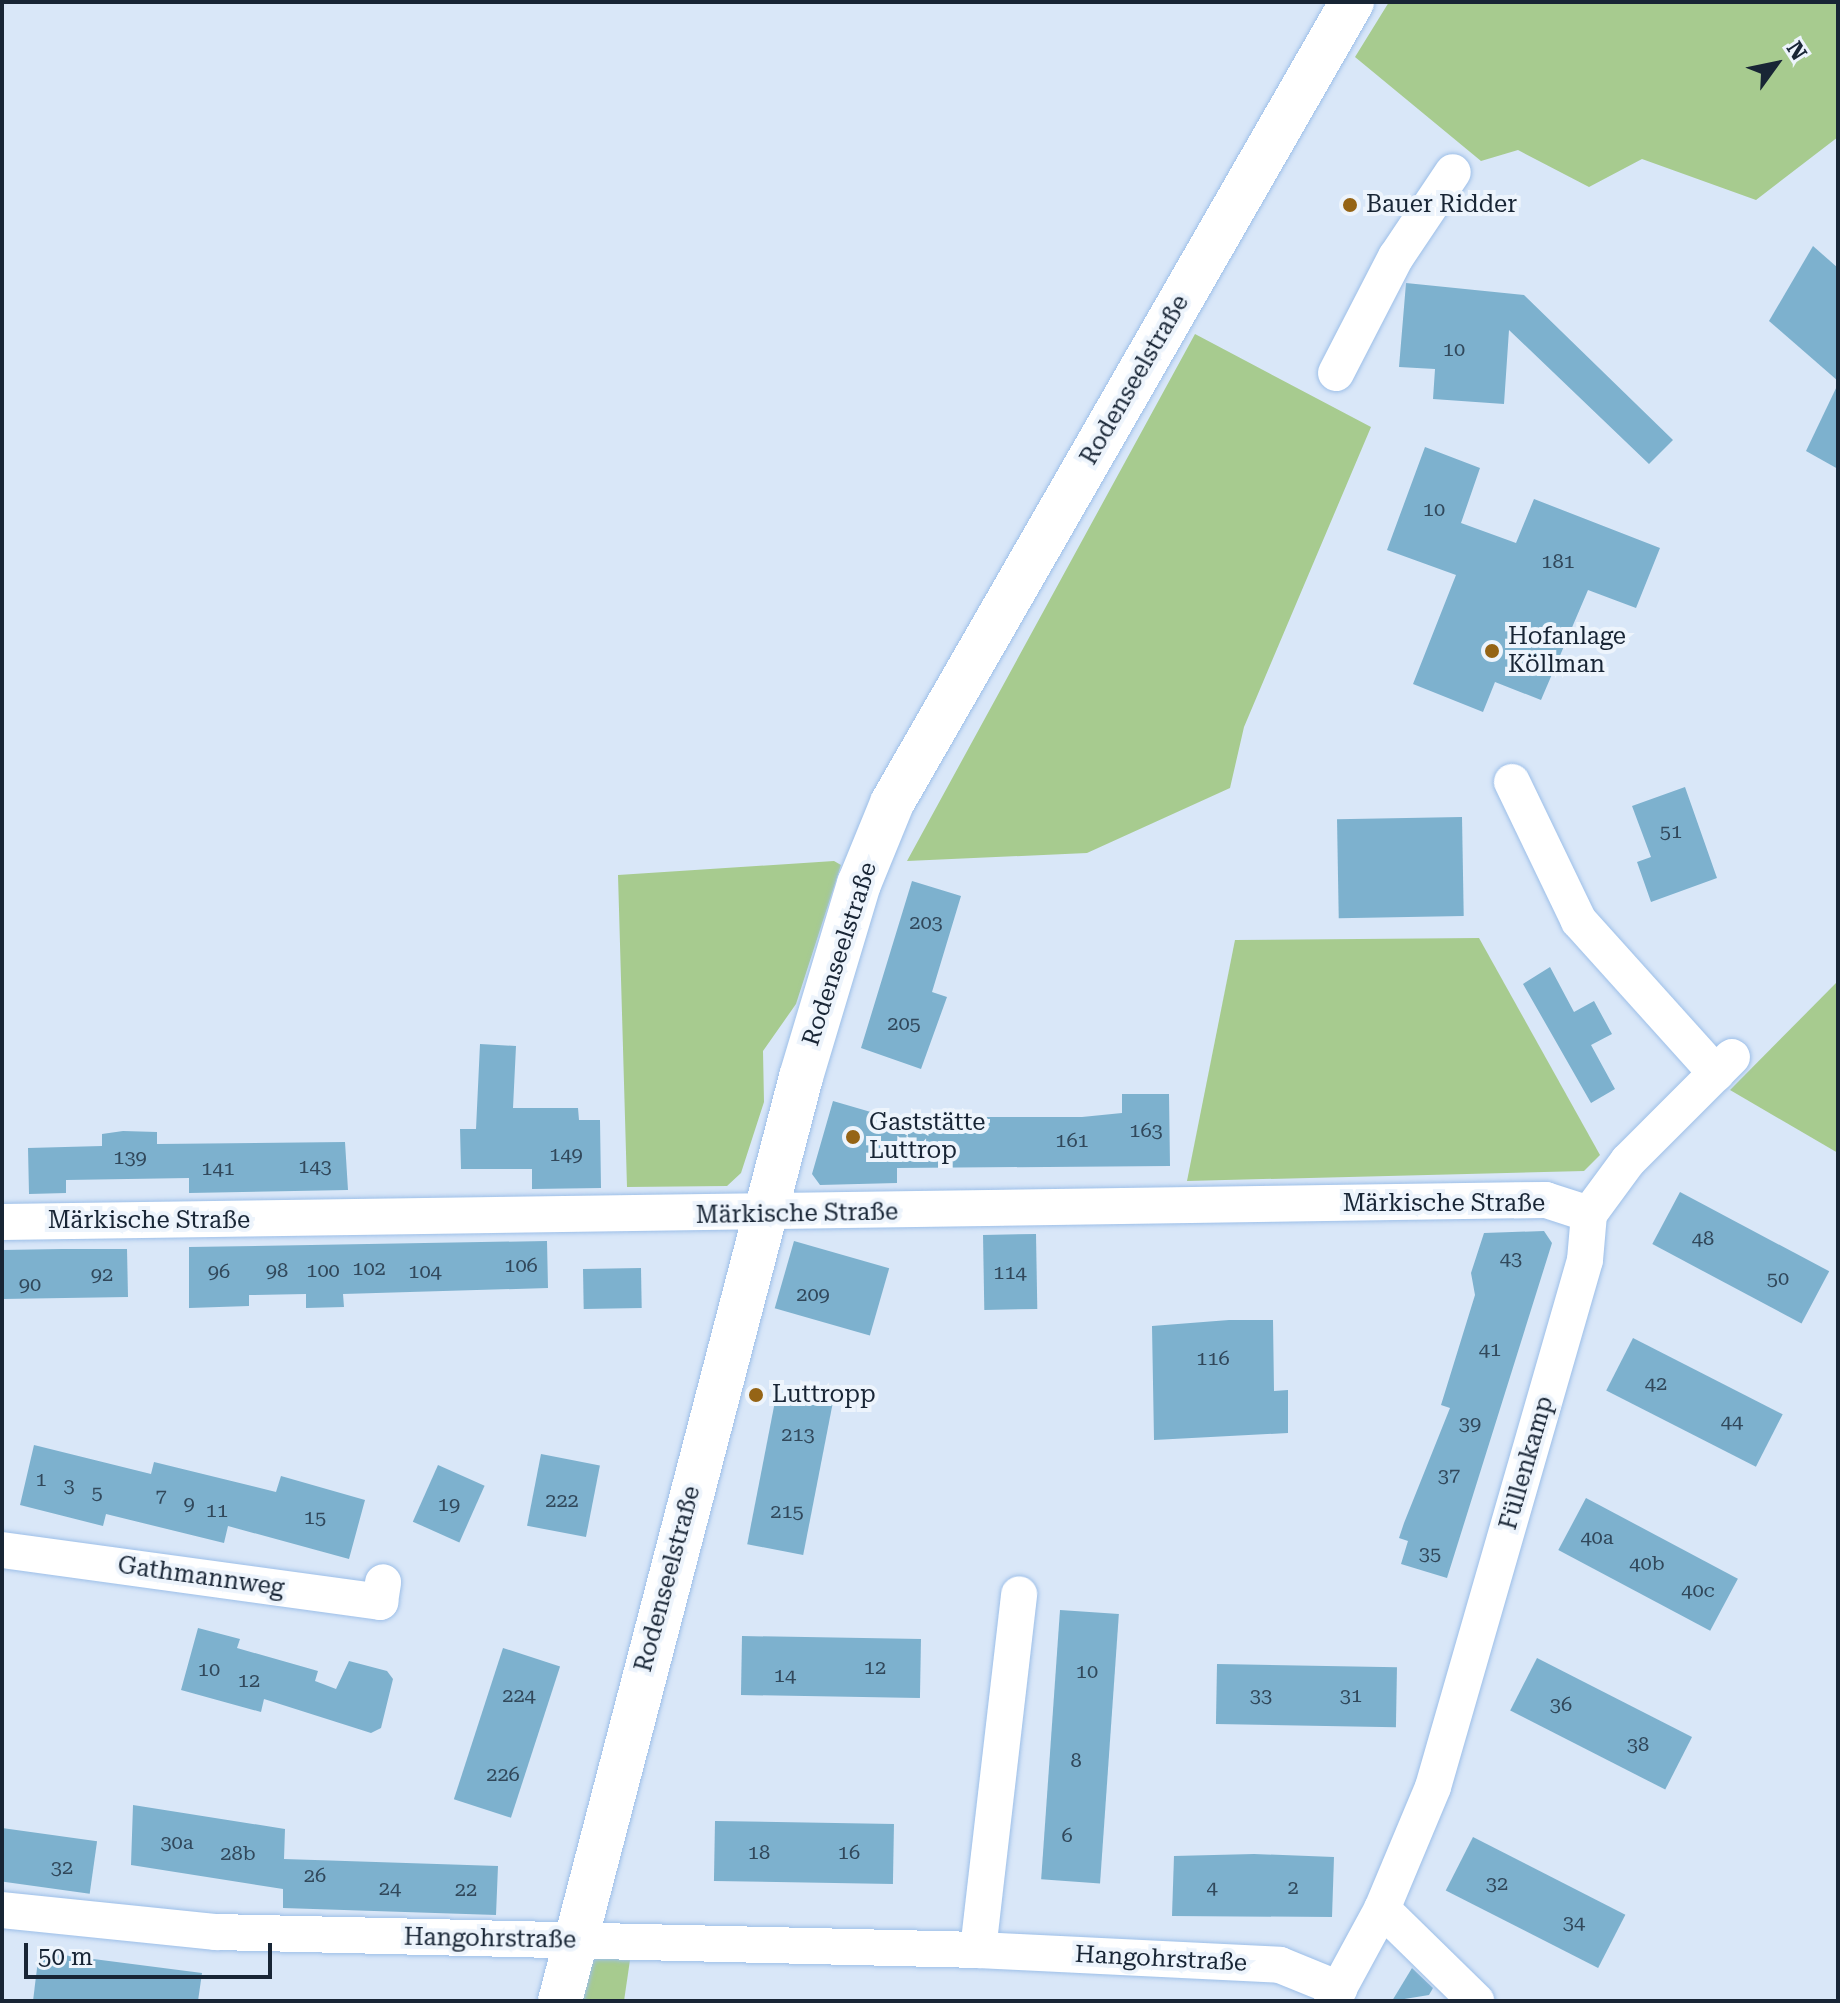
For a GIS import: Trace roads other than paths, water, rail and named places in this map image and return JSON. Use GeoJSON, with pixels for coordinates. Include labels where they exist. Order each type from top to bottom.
{"type":"FeatureCollection","features":[{"type":"Feature","properties":{"kind":"main road","name":"Rodenseelstraße"},"geometry":{"type":"LineString","coordinates":[[560,2001],[572,1941],[766,1214],[855,898],[892,803],[1352,2]]}},
{"type":"Feature","properties":{"kind":"street"},"geometry":{"type":"LineString","coordinates":[[1336,373],[1396,257],[1453,172]]}},
{"type":"Feature","properties":{"kind":"street"},"geometry":{"type":"LineString","coordinates":[[1512,782],[1579,921],[1724,1065],[1628,1161],[1589,1214]]}},
{"type":"Feature","properties":{"kind":"street","name":"Märkische Straße"},"geometry":{"type":"LineString","coordinates":[[2,1222],[766,1214],[1546,1200],[1589,1214]]}},
{"type":"Feature","properties":{"kind":"street","name":"Füllenkamp"},"geometry":{"type":"LineString","coordinates":[[1336,1995],[1382,1909],[1433,1787],[1585,1260],[1589,1214]]}},
{"type":"Feature","properties":{"kind":"street","name":"Gathmannweg"},"geometry":{"type":"LineString","coordinates":[[2,1550],[380,1602],[383,1582]]}},
{"type":"Feature","properties":{"kind":"street"},"geometry":{"type":"LineString","coordinates":[[978,1950],[1019,1594]]}},
{"type":"Feature","properties":{"kind":"street"},"geometry":{"type":"LineString","coordinates":[[1382,1909],[1476,2001]]}},
{"type":"Feature","properties":{"kind":"street","name":"Hangohrstraße"},"geometry":{"type":"LineString","coordinates":[[2,1910],[216,1932],[978,1950],[1280,1965],[1336,1995]]}},
{"type":"Feature","properties":{"kind":"place","name":"Bauer Ridder"},"geometry":{"type":"Point","coordinates":[1350,205]}},
{"type":"Feature","properties":{"kind":"place","name":"Hofanlage Köllman"},"geometry":{"type":"Point","coordinates":[1492,651]}},
{"type":"Feature","properties":{"kind":"place","name":"Gaststätte Luttrop"},"geometry":{"type":"Point","coordinates":[853,1137]}},
{"type":"Feature","properties":{"kind":"place","name":"Luttropp"},"geometry":{"type":"Point","coordinates":[756,1395]}}]}
